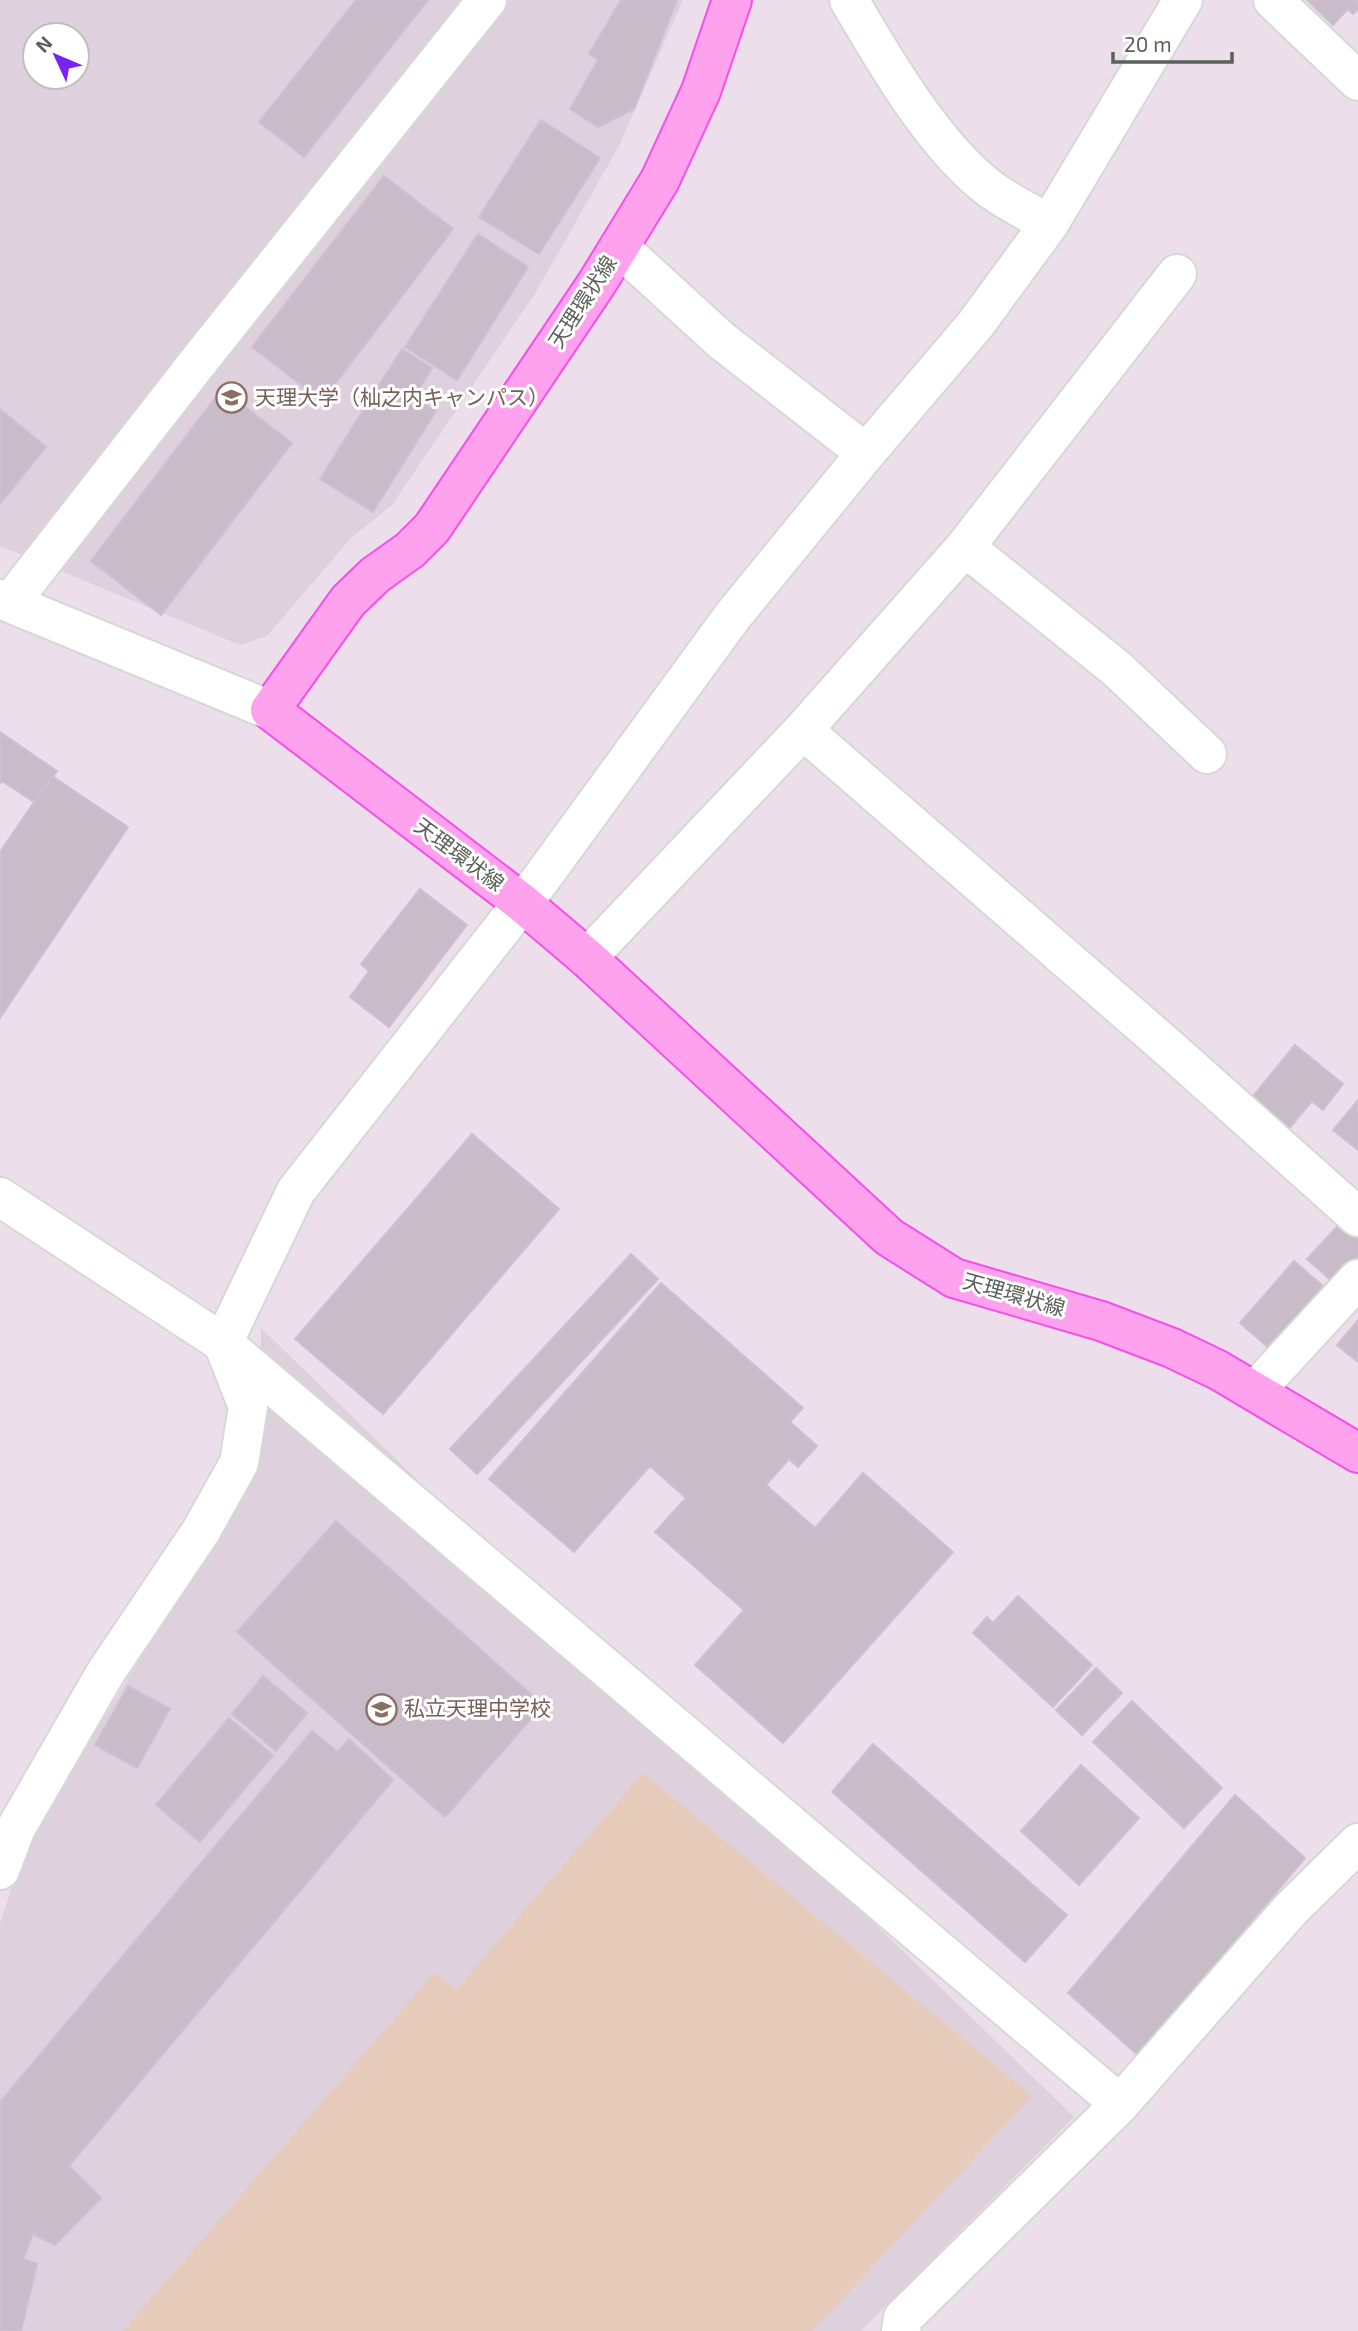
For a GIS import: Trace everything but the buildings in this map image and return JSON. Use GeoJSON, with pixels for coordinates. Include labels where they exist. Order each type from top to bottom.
{"type":"FeatureCollection","features":[{"type":"Feature","properties":{"kind":"main road","name":"天理環状線"},"geometry":{"type":"LineString","coordinates":[[732,0],[701,91],[660,180],[597,283],[432,528],[410,550],[375,575],[348,601],[270,710],[521,902],[587,958],[889,1237],[954,1278],[1134,1332],[1218,1370],[1358,1452]]}},
{"type":"Feature","properties":{"kind":"street"},"geometry":{"type":"LineString","coordinates":[[270,710],[5,601],[487,0]]}},
{"type":"Feature","properties":{"kind":"street"},"geometry":{"type":"LineString","coordinates":[[849,0],[875,46],[960,162],[990,189],[1049,224]]}},
{"type":"Feature","properties":{"kind":"street"},"geometry":{"type":"LineString","coordinates":[[0,1870],[16,1829],[106,1672],[201,1531],[239,1463],[248,1407],[223,1343],[296,1191],[549,868],[732,617],[975,325],[1049,224],[1183,0]]}},
{"type":"Feature","properties":{"kind":"street"},"geometry":{"type":"LineString","coordinates":[[1273,0],[1358,81]]}},
{"type":"Feature","properties":{"kind":"street"},"geometry":{"type":"LineString","coordinates":[[619,247],[722,341],[866,453]]}},
{"type":"Feature","properties":{"kind":"street"},"geometry":{"type":"LineString","coordinates":[[587,958],[803,730],[965,547],[1177,274]]}},
{"type":"Feature","properties":{"kind":"street"},"geometry":{"type":"LineString","coordinates":[[965,547],[1117,669],[1208,754]]}},
{"type":"Feature","properties":{"kind":"street"},"geometry":{"type":"LineString","coordinates":[[803,730],[1171,1050],[1358,1217]]}},
{"type":"Feature","properties":{"kind":"street"},"geometry":{"type":"LineString","coordinates":[[0,1196],[223,1343],[1120,2104]]}},
{"type":"Feature","properties":{"kind":"street"},"geometry":{"type":"LineString","coordinates":[[1255,1391],[1358,1279]]}},
{"type":"Feature","properties":{"kind":"street"},"geometry":{"type":"LineString","coordinates":[[901,2331],[903,2318],[1120,2104],[1291,1909],[1358,1843]]}},
{"type":"Feature","properties":{"kind":"shaded area","name":"天理大学（杣之内キャンパス）"},"geometry":{"type":"Polygon","coordinates":[[[0,0],[683,0],[620,144],[536,292],[392,505],[351,538],[267,636],[240,645],[0,546],[0,0]]]}},
{"type":"Feature","properties":{"kind":"shaded area","name":"私立天理中学校"},"geometry":{"type":"Polygon","coordinates":[[[261,1328],[1074,2117],[861,2331],[0,2331],[0,1924],[24,1849],[194,1570],[261,1453],[261,1328]]]}},
{"type":"Feature","properties":{"kind":"shaded area"},"geometry":{"type":"Polygon","coordinates":[[[643,1773],[1032,2096],[812,2331],[123,2331],[434,1973],[456,1990],[643,1773]]]}},
{"type":"Feature","properties":{"kind":"place","name":"天理大学（杣之内キャンパス）"},"geometry":{"type":"Point","coordinates":[232,398]}},
{"type":"Feature","properties":{"kind":"place","name":"私立天理中学校"},"geometry":{"type":"Point","coordinates":[381,1709]}}]}
